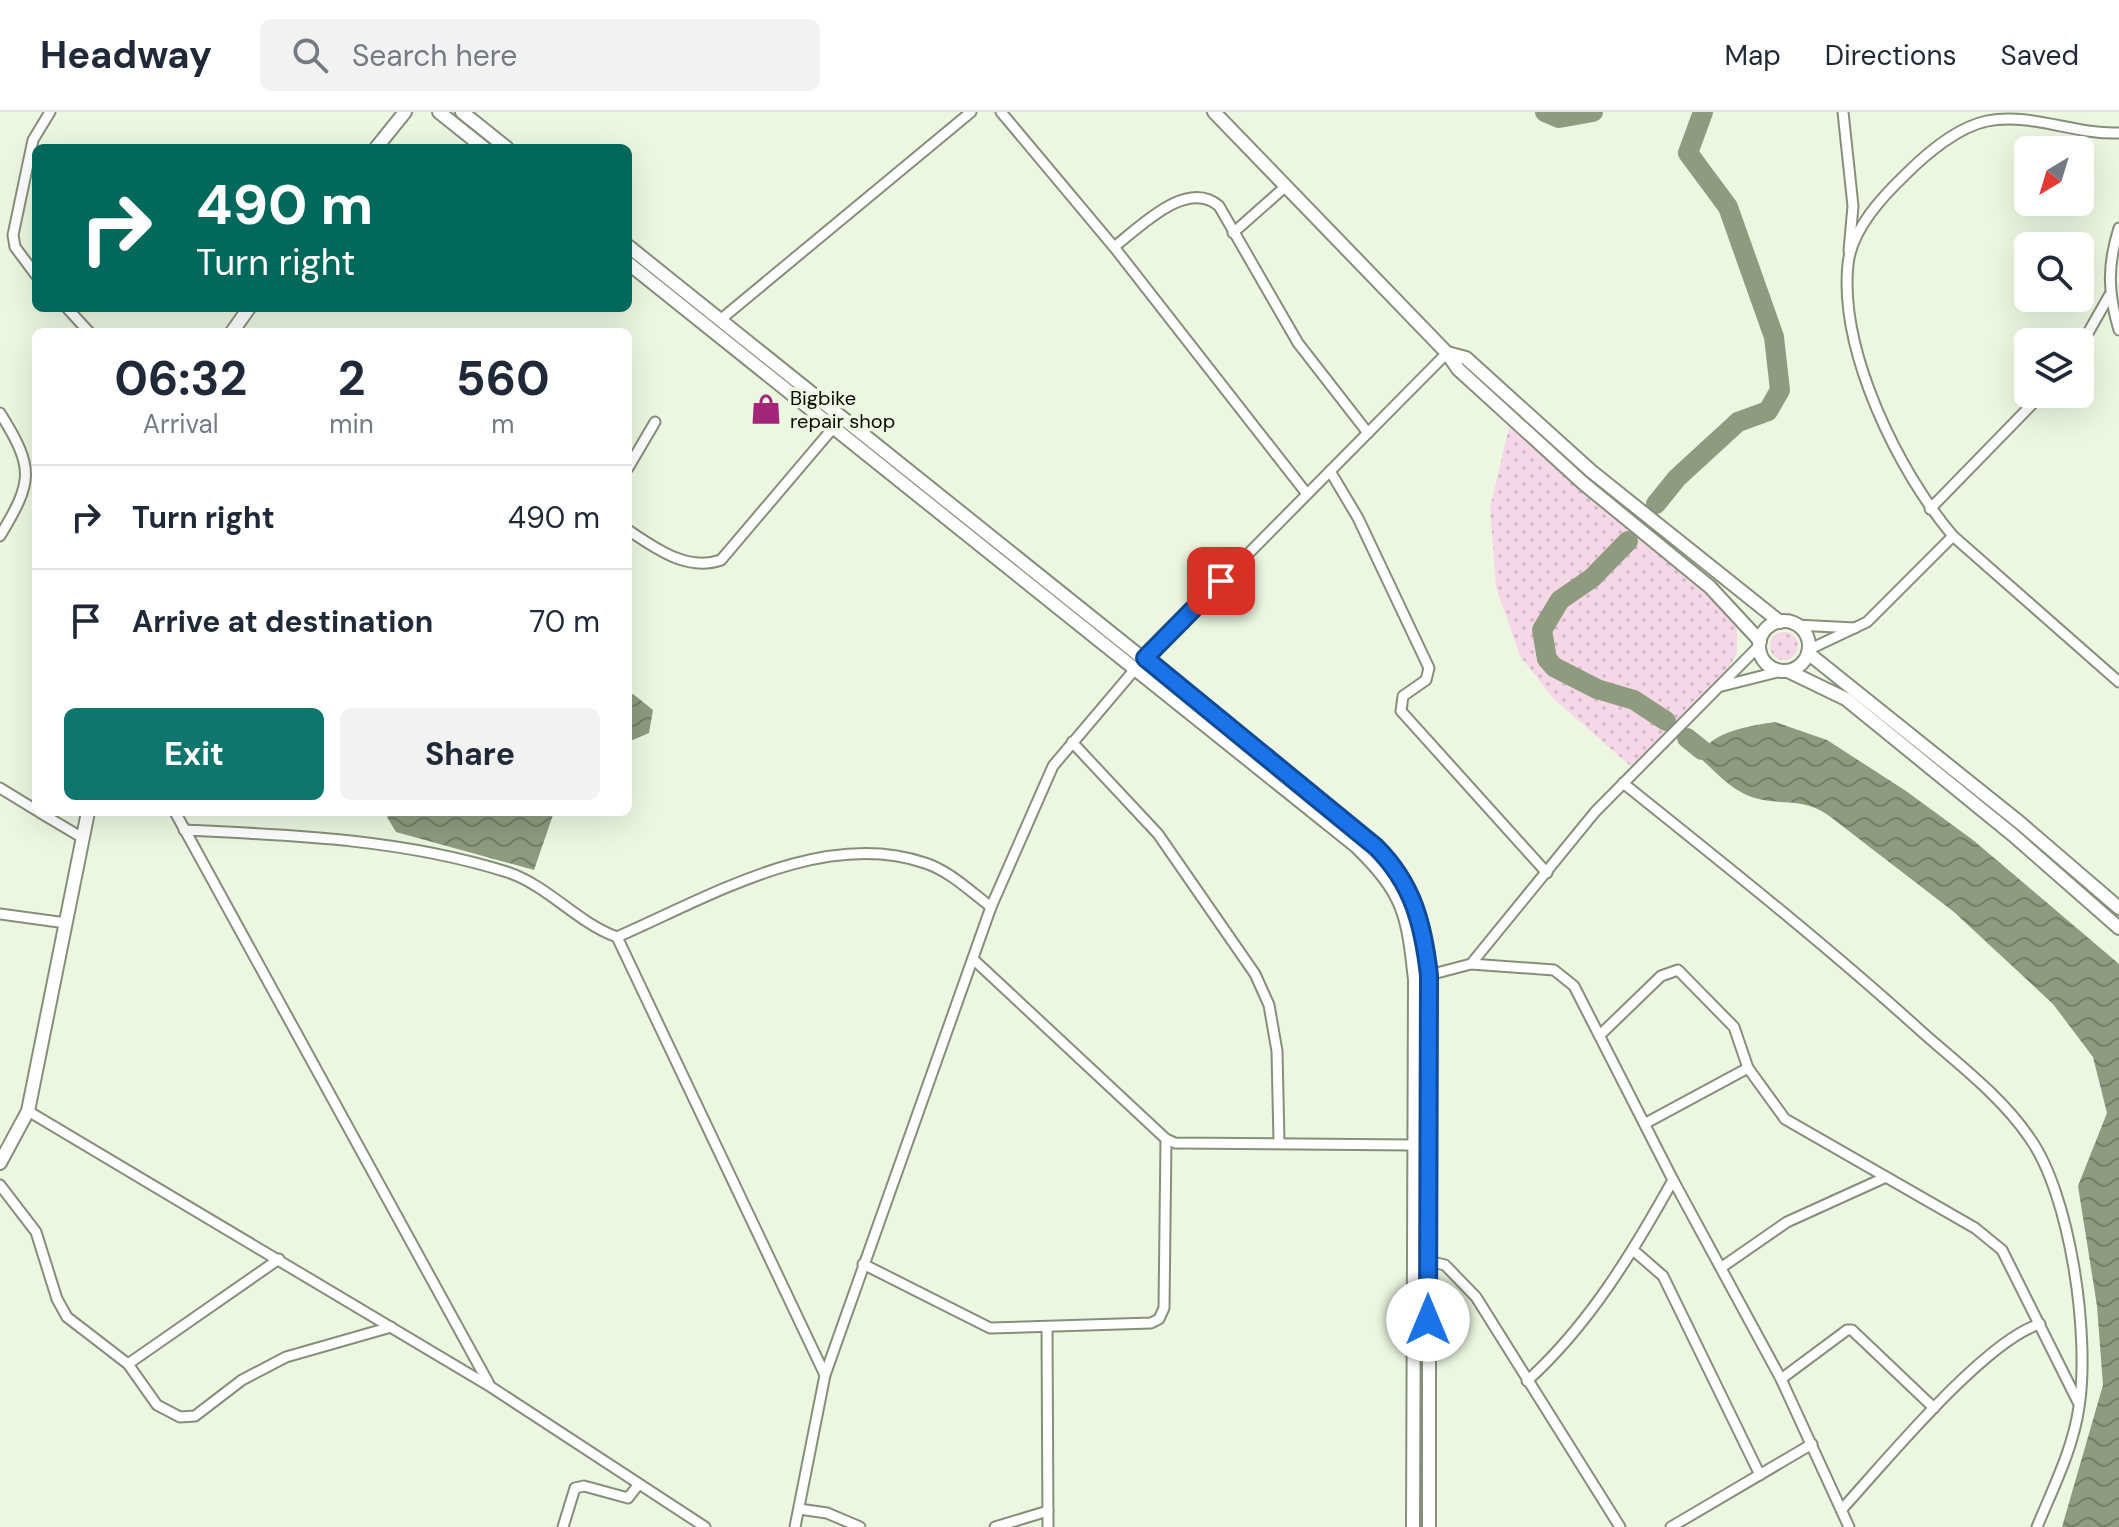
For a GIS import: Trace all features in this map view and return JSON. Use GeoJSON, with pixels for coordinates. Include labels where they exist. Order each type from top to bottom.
{"type":"FeatureCollection","features":[{"type":"Feature","properties":{"kind":"street"},"geometry":{"type":"LineString","coordinates":[[379,144],[405,112]]}},
{"type":"Feature","properties":{"kind":"street"},"geometry":{"type":"LineString","coordinates":[[439,112],[479,144]]}},
{"type":"Feature","properties":{"kind":"street"},"geometry":{"type":"LineString","coordinates":[[462,112],[502,144]]}},
{"type":"Feature","properties":{"kind":"street"},"geometry":{"type":"LineString","coordinates":[[716,325],[971,112]]}},
{"type":"Feature","properties":{"kind":"street"},"geometry":{"type":"LineString","coordinates":[[1001,112],[1114,247],[1307,494]]}},
{"type":"Feature","properties":{"kind":"street"},"geometry":{"type":"LineString","coordinates":[[1214,112],[1447,353],[1458,369],[1573,474],[1710,587],[1759,643],[1768,665],[1846,699],[2013,835],[2119,928]]}},
{"type":"Feature","properties":{"kind":"street"},"geometry":{"type":"LineString","coordinates":[[1843,112],[1853,206],[1848,263],[1853,341],[1865,379],[1912,481],[1953,536],[2119,682]]}},
{"type":"Feature","properties":{"kind":"street"},"geometry":{"type":"LineString","coordinates":[[32,144],[48,113]]}},
{"type":"Feature","properties":{"kind":"street"},"geometry":{"type":"LineString","coordinates":[[1848,263],[1878,203],[1912,168],[1966,128],[1986,121],[2011,119],[2119,133]]}},
{"type":"Feature","properties":{"kind":"street"},"geometry":{"type":"LineString","coordinates":[[32,145],[13,235],[15,247],[32,270]]}},
{"type":"Feature","properties":{"kind":"street"},"geometry":{"type":"LineString","coordinates":[[1233,233],[1286,186]]}},
{"type":"Feature","properties":{"kind":"street"},"geometry":{"type":"LineString","coordinates":[[1114,247],[1175,203],[1201,195],[1219,206],[1298,343],[1368,433]]}},
{"type":"Feature","properties":{"kind":"street"},"geometry":{"type":"LineString","coordinates":[[2119,228],[2111,255],[2109,296],[2119,330]]}},
{"type":"Feature","properties":{"kind":"street"},"geometry":{"type":"LineString","coordinates":[[632,250],[833,428],[1362,834],[1390,861],[1412,894],[1424,927],[1429,975],[1429,1527]]}},
{"type":"Feature","properties":{"kind":"street"},"geometry":{"type":"LineString","coordinates":[[632,266],[716,325],[1140,663],[1356,846],[1382,872],[1403,902],[1410,929],[1415,980],[1413,1527]]}},
{"type":"Feature","properties":{"kind":"street"},"geometry":{"type":"LineString","coordinates":[[2091,328],[2109,296]]}},
{"type":"Feature","properties":{"kind":"street"},"geometry":{"type":"LineString","coordinates":[[71,312],[85,328]]}},
{"type":"Feature","properties":{"kind":"street"},"geometry":{"type":"LineString","coordinates":[[795,1527],[825,1375],[991,907],[1053,766],[1140,663],[1447,353]]}},
{"type":"Feature","properties":{"kind":"street"},"geometry":{"type":"LineString","coordinates":[[1447,353],[1466,358],[1591,471],[1780,622],[1858,628]]}},
{"type":"Feature","properties":{"kind":"street"},"geometry":{"type":"LineString","coordinates":[[1930,509],[2028,408]]}},
{"type":"Feature","properties":{"kind":"street"},"geometry":{"type":"LineString","coordinates":[[0,413],[24,459],[25,489],[0,536]]}},
{"type":"Feature","properties":{"kind":"street"},"geometry":{"type":"LineString","coordinates":[[632,461],[655,422]]}},
{"type":"Feature","properties":{"kind":"street"},"geometry":{"type":"LineString","coordinates":[[632,533],[661,552],[688,562],[709,564],[721,560],[833,428]]}},
{"type":"Feature","properties":{"kind":"street"},"geometry":{"type":"LineString","coordinates":[[1330,471],[1358,518],[1429,668],[1426,680],[1403,696],[1401,711],[1547,873]]}},
{"type":"Feature","properties":{"kind":"street"},"geometry":{"type":"LineString","coordinates":[[25,489],[32,492]]}},
{"type":"Feature","properties":{"kind":"street"},"geometry":{"type":"LineString","coordinates":[[1808,651],[1858,628],[1953,536]]}},
{"type":"Feature","properties":{"kind":"street"},"geometry":{"type":"LineString","coordinates":[[1471,964],[1623,783],[1718,687],[1759,643],[1769,627],[1780,622]]}},
{"type":"Feature","properties":{"kind":"street"},"geometry":{"type":"LineString","coordinates":[[1718,687],[1801,665],[1808,651],[1806,636],[1796,625]]}},
{"type":"Feature","properties":{"kind":"street"},"geometry":{"type":"LineString","coordinates":[[1808,651],[2019,822],[2119,908]]}},
{"type":"Feature","properties":{"kind":"street"},"geometry":{"type":"LineString","coordinates":[[1072,742],[1158,834],[1255,974],[1269,1005],[1277,1051],[1279,1142]]}},
{"type":"Feature","properties":{"kind":"street"},"geometry":{"type":"LineString","coordinates":[[1623,783],[1844,961],[1978,1082],[2030,1137],[2049,1172],[2075,1281],[2079,1404],[2062,1468],[2037,1527]]}},
{"type":"Feature","properties":{"kind":"street"},"geometry":{"type":"LineString","coordinates":[[0,788],[32,807]]}},
{"type":"Feature","properties":{"kind":"street"},"geometry":{"type":"LineString","coordinates":[[46,816],[81,837]]}},
{"type":"Feature","properties":{"kind":"street"},"geometry":{"type":"LineString","coordinates":[[0,1163],[28,1111],[87,816]]}},
{"type":"Feature","properties":{"kind":"street"},"geometry":{"type":"LineString","coordinates":[[177,816],[491,1387]]}},
{"type":"Feature","properties":{"kind":"street"},"geometry":{"type":"LineString","coordinates":[[184,830],[298,835],[380,844],[505,872],[540,888],[592,928],[617,937],[744,882],[812,859],[874,853],[925,863],[991,907]]}},
{"type":"Feature","properties":{"kind":"street"},"geometry":{"type":"LineString","coordinates":[[0,914],[66,923]]}},
{"type":"Feature","properties":{"kind":"street"},"geometry":{"type":"LineString","coordinates":[[617,937],[825,1375]]}},
{"type":"Feature","properties":{"kind":"street"},"geometry":{"type":"LineString","coordinates":[[973,959],[1166,1139],[1175,1143],[1428,1145]]}},
{"type":"Feature","properties":{"kind":"street"},"geometry":{"type":"LineString","coordinates":[[1429,975],[1471,964],[1554,970],[1574,986],[1673,1180],[1781,1379],[1843,1508],[1849,1527]]}},
{"type":"Feature","properties":{"kind":"street"},"geometry":{"type":"LineString","coordinates":[[1601,1034],[1661,976],[1678,970],[1734,1027],[1748,1068],[1775,1110],[1785,1119],[1865,1163],[1884,1178],[1990,1239],[2002,1250],[2079,1404]]}},
{"type":"Feature","properties":{"kind":"street"},"geometry":{"type":"LineString","coordinates":[[1646,1123],[1748,1068]]}},
{"type":"Feature","properties":{"kind":"street"},"geometry":{"type":"LineString","coordinates":[[28,1111],[491,1387],[705,1527]]}},
{"type":"Feature","properties":{"kind":"street"},"geometry":{"type":"LineString","coordinates":[[863,1264],[990,1328],[1151,1323],[1159,1319],[1164,1308],[1166,1139]]}},
{"type":"Feature","properties":{"kind":"street"},"geometry":{"type":"LineString","coordinates":[[1722,1267],[1787,1222],[1884,1178]]}},
{"type":"Feature","properties":{"kind":"street"},"geometry":{"type":"LineString","coordinates":[[1527,1381],[1561,1350],[1633,1250],[1673,1180]]}},
{"type":"Feature","properties":{"kind":"street"},"geometry":{"type":"LineString","coordinates":[[0,1185],[36,1232],[57,1299],[67,1317],[128,1364],[157,1405],[188,1418],[265,1366],[391,1327]]}},
{"type":"Feature","properties":{"kind":"street"},"geometry":{"type":"LineString","coordinates":[[1633,1250],[1663,1276],[1760,1475]]}},
{"type":"Feature","properties":{"kind":"street"},"geometry":{"type":"LineString","coordinates":[[128,1364],[279,1259]]}},
{"type":"Feature","properties":{"kind":"street"},"geometry":{"type":"LineString","coordinates":[[1428,1261],[1445,1265],[1476,1297],[1620,1527]]}},
{"type":"Feature","properties":{"kind":"street"},"geometry":{"type":"LineString","coordinates":[[1843,1508],[1934,1408],[2019,1330],[2040,1324]]}},
{"type":"Feature","properties":{"kind":"street"},"geometry":{"type":"LineString","coordinates":[[1047,1327],[1048,1527]]}},
{"type":"Feature","properties":{"kind":"street"},"geometry":{"type":"LineString","coordinates":[[1781,1379],[1847,1330],[1852,1330],[1934,1408]]}},
{"type":"Feature","properties":{"kind":"street"},"geometry":{"type":"LineString","coordinates":[[1671,1527],[1812,1444]]}},
{"type":"Feature","properties":{"kind":"street"},"geometry":{"type":"LineString","coordinates":[[563,1527],[575,1488],[584,1486],[628,1498],[639,1484]]}},
{"type":"Feature","properties":{"kind":"street"},"geometry":{"type":"LineString","coordinates":[[799,1509],[827,1513],[860,1527]]}},
{"type":"Feature","properties":{"kind":"street"},"geometry":{"type":"LineString","coordinates":[[995,1527],[1048,1511]]}},
{"type":"Feature","properties":{"kind":"shaded area"},"geometry":{"type":"Polygon","coordinates":[[[1511,419],[1710,587],[1737,628],[1737,653],[1718,687],[1635,770],[1553,698],[1520,656],[1496,587],[1490,508],[1511,419]]]}},
{"type":"Feature","properties":{"kind":"shaded area"},"geometry":{"type":"Polygon","coordinates":[[[1784,632],[1794,636],[1798,646],[1794,656],[1784,660],[1774,656],[1770,646],[1774,636],[1784,632]]]}},
{"type":"Feature","properties":{"kind":"water"},"geometry":{"type":"Polygon","coordinates":[[[632,694],[653,710],[649,733],[632,740],[632,694]]]}},
{"type":"Feature","properties":{"kind":"water"},"geometry":{"type":"Polygon","coordinates":[[[1775,722],[1827,740],[1906,791],[1973,840],[2119,964],[2119,1527],[2062,1527],[2103,1385],[2097,1306],[2078,1186],[2107,1113],[2093,1057],[2053,1004],[1954,912],[1828,815],[1808,806],[1769,801],[1742,793],[1699,757],[1704,748],[1721,736],[1775,722]]]}},
{"type":"Feature","properties":{"kind":"water"},"geometry":{"type":"Polygon","coordinates":[[[553,816],[534,870],[396,832],[387,817],[553,816]]]}},
{"type":"Feature","properties":{"kind":"waterway"},"geometry":{"type":"LineString","coordinates":[[1545,112],[1559,118],[1593,112]]}},
{"type":"Feature","properties":{"kind":"waterway"},"geometry":{"type":"LineString","coordinates":[[1656,504],[1677,478],[1738,422],[1768,411],[1780,390],[1774,337],[1728,207],[1688,153],[1703,112]]}},
{"type":"Feature","properties":{"kind":"waterway"},"geometry":{"type":"LineString","coordinates":[[1628,541],[1592,578],[1560,600],[1542,630],[1547,659],[1554,667],[1597,689],[1634,700],[1666,721]]}},
{"type":"Feature","properties":{"kind":"waterway"},"geometry":{"type":"LineString","coordinates":[[1687,738],[1702,750]]}},
{"type":"Feature","properties":{"kind":"place","name":"Bigbike repair shop"},"geometry":{"type":"Point","coordinates":[766,409]}},
{"type":"Feature","properties":{"kind":"route"},"geometry":{"type":"LineString","coordinates":[[1221,581],[1145,658],[1376,847],[1390,861],[1412,894],[1424,927],[1429,975],[1428,1320]]}}]}
